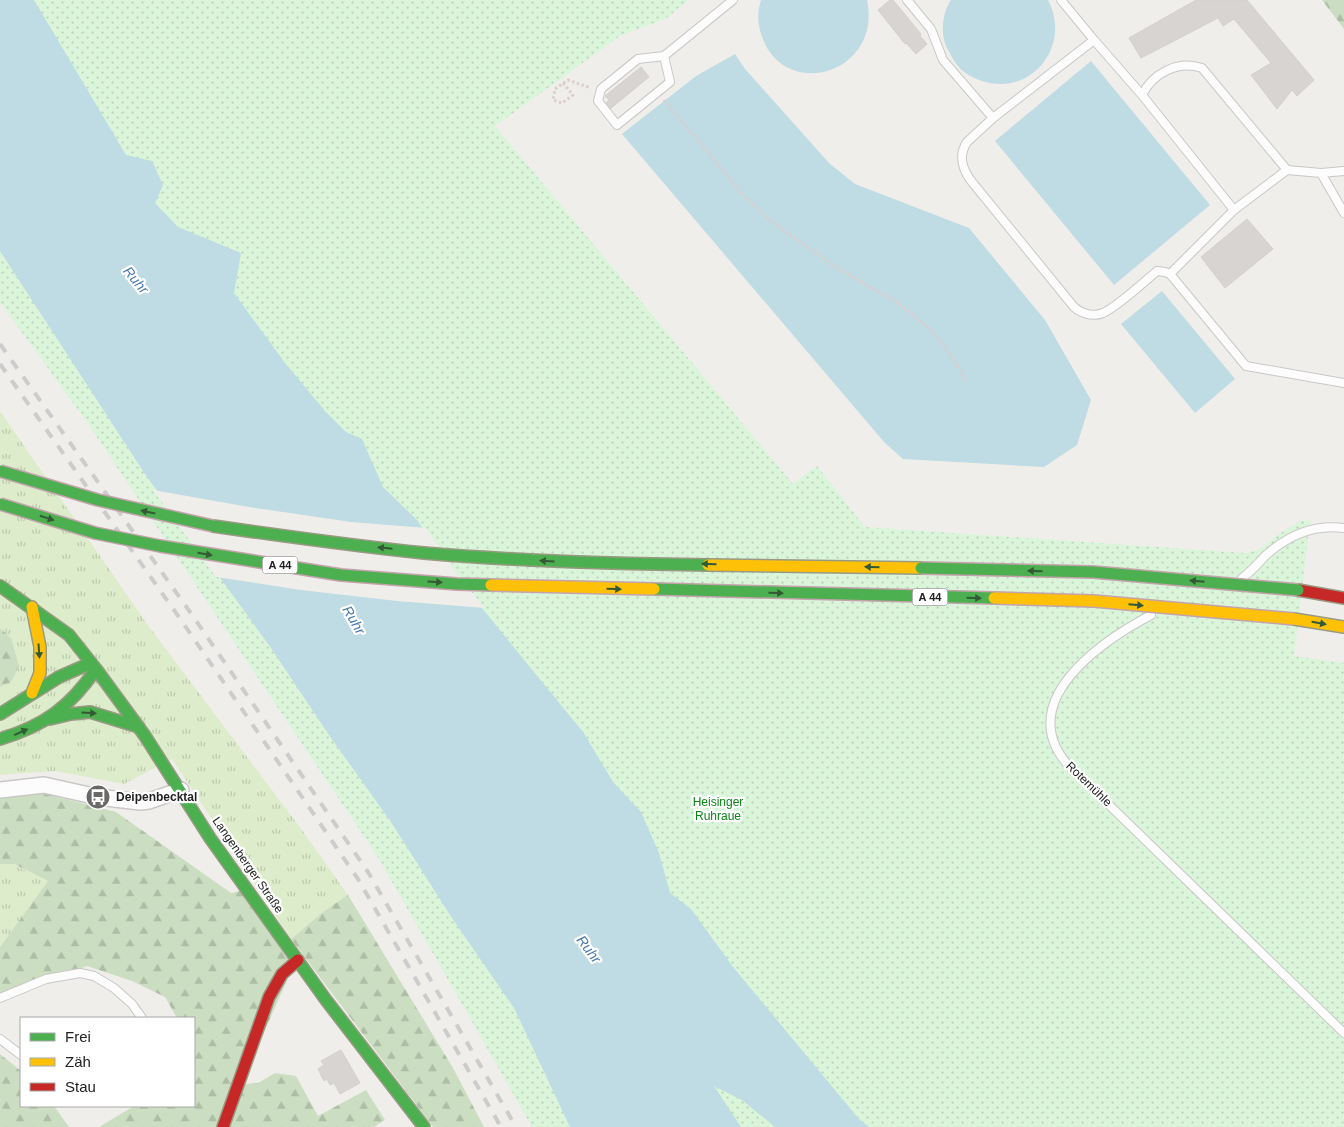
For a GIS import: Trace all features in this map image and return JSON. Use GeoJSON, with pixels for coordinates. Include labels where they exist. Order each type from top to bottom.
{"type":"FeatureCollection","features":[{"type":"Feature","properties":{"kind":"main road"},"geometry":{"type":"LineString","coordinates":[[0,471],[98,500],[213,526],[328,542],[451,555],[560,562],[1093,572],[1298,590],[1344,598]]}},
{"type":"Feature","properties":{"kind":"main road","name":"A 44"},"geometry":{"type":"LineString","coordinates":[[0,504],[95,533],[160,546],[341,575],[457,584],[1094,601],[1294,619],[1344,627]]}},
{"type":"Feature","properties":{"kind":"main road","name":"Langenberger Straße"},"geometry":{"type":"LineString","coordinates":[[0,586],[69,635],[94,666],[139,727],[210,838],[378,1070],[424,1127]]}},
{"type":"Feature","properties":{"kind":"main road"},"geometry":{"type":"LineString","coordinates":[[1298,590],[1335,586]]}},
{"type":"Feature","properties":{"kind":"main road"},"geometry":{"type":"LineString","coordinates":[[32,607],[40,647],[40,673],[32,693]]}},
{"type":"Feature","properties":{"kind":"main road"},"geometry":{"type":"LineString","coordinates":[[0,714],[59,677],[94,666]]}},
{"type":"Feature","properties":{"kind":"main road"},"geometry":{"type":"LineString","coordinates":[[41,722],[72,700],[94,666]]}},
{"type":"Feature","properties":{"kind":"main road"},"geometry":{"type":"LineString","coordinates":[[0,739],[41,722],[71,714],[90,712],[139,727]]}},
{"type":"Feature","properties":{"kind":"main road"},"geometry":{"type":"LineString","coordinates":[[223,1127],[269,997],[282,974],[298,960]]}},
{"type":"Feature","properties":{"kind":"street"},"geometry":{"type":"LineString","coordinates":[[0,790],[44,785],[98,797],[140,802],[149,801],[180,790]]}},
{"type":"Feature","properties":{"kind":"lane"},"geometry":{"type":"LineString","coordinates":[[664,56],[670,82],[617,125],[598,101],[601,89],[638,59],[664,56],[732,0]]}},
{"type":"Feature","properties":{"kind":"lane"},"geometry":{"type":"LineString","coordinates":[[907,0],[930,29],[944,60],[993,118]]}},
{"type":"Feature","properties":{"kind":"lane"},"geometry":{"type":"LineString","coordinates":[[1062,0],[1142,95],[1234,210]]}},
{"type":"Feature","properties":{"kind":"lane"},"geometry":{"type":"LineString","coordinates":[[1094,40],[993,118],[964,146],[963,168],[972,182],[1078,310],[1090,314],[1103,313],[1157,271],[1165,272],[1170,274],[1246,366],[1344,383]]}},
{"type":"Feature","properties":{"kind":"lane"},"geometry":{"type":"LineString","coordinates":[[1142,95],[1150,82],[1166,71],[1189,65],[1202,68],[1287,170]]}},
{"type":"Feature","properties":{"kind":"lane"},"geometry":{"type":"LineString","coordinates":[[1170,274],[1234,210],[1287,170],[1321,173],[1344,171]]}},
{"type":"Feature","properties":{"kind":"lane"},"geometry":{"type":"LineString","coordinates":[[1321,173],[1344,213]]}},
{"type":"Feature","properties":{"kind":"lane"},"geometry":{"type":"LineString","coordinates":[[1216,590],[1245,576],[1286,539],[1298,533],[1318,527],[1344,528]]}},
{"type":"Feature","properties":{"kind":"lane","name":"Rotemühle"},"geometry":{"type":"LineString","coordinates":[[1185,602],[1154,614],[1124,631],[1089,657],[1061,689],[1052,708],[1050,728],[1054,744],[1068,765],[1344,1033]]}},
{"type":"Feature","properties":{"kind":"lane"},"geometry":{"type":"LineString","coordinates":[[0,998],[46,979],[80,973],[94,976],[114,988],[132,1004],[141,1017]]}},
{"type":"Feature","properties":{"kind":"lane"},"geometry":{"type":"LineString","coordinates":[[0,1039],[20,1054]]}},
{"type":"Feature","properties":{"kind":"path"},"geometry":{"type":"LineString","coordinates":[[564,83],[573,95],[562,103],[553,100],[555,89],[568,80],[596,89]]}},
{"type":"Feature","properties":{"kind":"path"},"geometry":{"type":"LineString","coordinates":[[658,92],[745,197],[772,221],[803,244],[840,270],[895,301],[914,316],[933,332],[966,380]]}},
{"type":"Feature","properties":{"kind":"green space","name":"Heisinger Ruhraue"},"geometry":{"type":"Polygon","coordinates":[[[0,0],[688,0],[667,18],[620,36],[495,126],[793,484],[817,466],[865,527],[1245,553],[1258,550],[1300,521],[1310,520],[1294,656],[1344,663],[1344,1127],[532,1127],[379,859],[84,418],[0,302],[0,0]]]}},
{"type":"Feature","properties":{"kind":"green space"},"geometry":{"type":"Polygon","coordinates":[[[1322,0],[1344,0],[1344,29],[1322,0]]]}},
{"type":"Feature","properties":{"kind":"green space"},"geometry":{"type":"Polygon","coordinates":[[[0,411],[147,624],[299,826],[348,895],[324,911],[291,939],[172,759],[124,784],[55,771],[0,775],[0,687],[11,682],[11,638],[0,628],[0,411]]]}},
{"type":"Feature","properties":{"kind":"green space"},"geometry":{"type":"Polygon","coordinates":[[[0,628],[11,638],[19,666],[11,682],[0,687],[0,628]]]}},
{"type":"Feature","properties":{"kind":"green space"},"geometry":{"type":"Polygon","coordinates":[[[34,791],[116,812],[231,893],[249,889],[296,960],[222,1127],[99,1127],[132,1107],[195,1107],[195,1017],[176,1017],[165,997],[132,981],[87,966],[0,996],[0,947],[48,881],[14,864],[0,864],[0,798],[34,791]]]}},
{"type":"Feature","properties":{"kind":"green space"},"geometry":{"type":"Polygon","coordinates":[[[0,864],[13,864],[48,881],[0,947],[0,864]]]}},
{"type":"Feature","properties":{"kind":"green space"},"geometry":{"type":"Polygon","coordinates":[[[348,895],[453,1068],[484,1127],[433,1127],[291,939],[324,911],[348,895]]]}},
{"type":"Feature","properties":{"kind":"green space"},"geometry":{"type":"Polygon","coordinates":[[[0,1054],[20,1070],[20,1107],[55,1107],[69,1127],[0,1127],[0,1054]]]}},
{"type":"Feature","properties":{"kind":"green space"},"geometry":{"type":"Polygon","coordinates":[[[275,1073],[296,1076],[318,1116],[366,1090],[385,1120],[374,1127],[224,1127],[239,1085],[258,1083],[275,1073]]]}},
{"type":"Feature","properties":{"kind":"water","name":"Ruhr"},"geometry":{"type":"Polygon","coordinates":[[[0,0],[34,0],[126,155],[152,161],[163,185],[155,203],[178,227],[241,253],[234,293],[285,363],[325,411],[346,432],[362,439],[383,487],[417,520],[454,574],[583,732],[613,782],[641,812],[659,853],[670,893],[691,909],[733,967],[859,1119],[869,1127],[775,1127],[742,1100],[714,1086],[741,1127],[570,1127],[514,1008],[450,915],[391,822],[329,735],[271,648],[145,474],[0,251],[0,0]]]}},
{"type":"Feature","properties":{"kind":"water"},"geometry":{"type":"Polygon","coordinates":[[[761,0],[867,0],[868,24],[861,44],[849,59],[832,69],[814,73],[795,71],[778,61],[765,44],[758,22],[761,0]]]}},
{"type":"Feature","properties":{"kind":"water"},"geometry":{"type":"Polygon","coordinates":[[[951,0],[1048,0],[1054,17],[1055,34],[1051,50],[1043,63],[1031,74],[1017,81],[1000,84],[972,77],[959,68],[943,37],[944,17],[951,0]]]}},
{"type":"Feature","properties":{"kind":"water"},"geometry":{"type":"Polygon","coordinates":[[[735,54],[745,69],[829,163],[855,184],[969,228],[1045,320],[1091,400],[1077,445],[1044,467],[903,459],[884,442],[622,134],[696,76],[735,54]]]}},
{"type":"Feature","properties":{"kind":"water"},"geometry":{"type":"Polygon","coordinates":[[[1091,61],[1210,205],[1114,285],[995,141],[1091,61]]]}},
{"type":"Feature","properties":{"kind":"water"},"geometry":{"type":"Polygon","coordinates":[[[1162,291],[1235,379],[1195,413],[1121,324],[1162,291]]]}},
{"type":"Feature","properties":{"kind":"pier"},"geometry":{"type":"Polygon","coordinates":[[[153,490],[351,522],[426,528],[456,573],[485,608],[397,601],[301,590],[216,577],[153,490]]]}},
{"type":"Feature","properties":{"kind":"building"},"geometry":{"type":"Polygon","coordinates":[[[890,0],[893,0],[927,44],[916,54],[905,44],[878,10],[890,0]]]}},
{"type":"Feature","properties":{"kind":"building"},"geometry":{"type":"Polygon","coordinates":[[[1196,0],[1247,0],[1314,80],[1297,96],[1292,90],[1277,109],[1251,75],[1271,63],[1234,19],[1223,26],[1218,18],[1141,58],[1129,38],[1196,0]]]}},
{"type":"Feature","properties":{"kind":"building"},"geometry":{"type":"Polygon","coordinates":[[[641,67],[649,77],[610,109],[605,104],[609,100],[605,96],[641,67]]]}},
{"type":"Feature","properties":{"kind":"building"},"geometry":{"type":"Polygon","coordinates":[[[1247,219],[1273,249],[1225,288],[1201,257],[1247,219]]]}},
{"type":"Feature","properties":{"kind":"building"},"geometry":{"type":"Polygon","coordinates":[[[341,1050],[360,1083],[340,1094],[334,1083],[330,1085],[327,1079],[324,1081],[318,1069],[324,1065],[321,1061],[341,1050]]]}},
{"type":"Feature","properties":{"kind":"railway"},"geometry":{"type":"LineString","coordinates":[[0,344],[190,612],[368,872],[516,1127]]}},
{"type":"Feature","properties":{"kind":"railway"},"geometry":{"type":"LineString","coordinates":[[0,364],[181,620],[358,879],[501,1127]]}},
{"type":"Feature","properties":{"kind":"traffic: fast"},"geometry":{"type":"LineString","coordinates":[[0,471],[98,500],[213,526]]}},
{"type":"Feature","properties":{"kind":"traffic: fast"},"geometry":{"type":"LineString","coordinates":[[0,504],[95,533],[160,546],[341,575],[491,585]]}},
{"type":"Feature","properties":{"kind":"traffic: fast"},"geometry":{"type":"LineString","coordinates":[[213,526],[424,553],[566,562],[708,565]]}},
{"type":"Feature","properties":{"kind":"traffic: fast"},"geometry":{"type":"LineString","coordinates":[[921,568],[1093,572],[1298,590]]}},
{"type":"Feature","properties":{"kind":"traffic: fast"},"geometry":{"type":"LineString","coordinates":[[0,586],[69,635],[96,669],[145,736],[210,838],[326,1000],[424,1127]]}},
{"type":"Feature","properties":{"kind":"traffic: fast"},"geometry":{"type":"LineString","coordinates":[[654,589],[994,598]]}},
{"type":"Feature","properties":{"kind":"traffic: fast"},"geometry":{"type":"LineString","coordinates":[[0,714],[59,677],[91,663]]}},
{"type":"Feature","properties":{"kind":"traffic: fast"},"geometry":{"type":"LineString","coordinates":[[0,739],[30,728],[55,713],[76,694],[96,669]]}},
{"type":"Feature","properties":{"kind":"traffic: fast"},"geometry":{"type":"LineString","coordinates":[[50,719],[90,712],[139,727]]}},
{"type":"Feature","properties":{"kind":"traffic: slow"},"geometry":{"type":"LineString","coordinates":[[708,565],[921,568]]}},
{"type":"Feature","properties":{"kind":"traffic: slow"},"geometry":{"type":"LineString","coordinates":[[491,585],[654,589]]}},
{"type":"Feature","properties":{"kind":"traffic: slow"},"geometry":{"type":"LineString","coordinates":[[994,598],[1094,601],[1294,619]]}},
{"type":"Feature","properties":{"kind":"traffic: slow"},"geometry":{"type":"LineString","coordinates":[[32,607],[40,647],[40,673],[32,693]]}},
{"type":"Feature","properties":{"kind":"traffic: slow"},"geometry":{"type":"LineString","coordinates":[[1294,619],[1344,627]]}},
{"type":"Feature","properties":{"kind":"traffic: jam"},"geometry":{"type":"LineString","coordinates":[[1298,590],[1344,598]]}},
{"type":"Feature","properties":{"kind":"traffic: jam"},"geometry":{"type":"LineString","coordinates":[[223,1127],[269,997],[282,974],[298,960]]}},
{"type":"Feature","properties":{"kind":"place","name":"Deipenbecktal"},"geometry":{"type":"Point","coordinates":[98,797]}}]}
